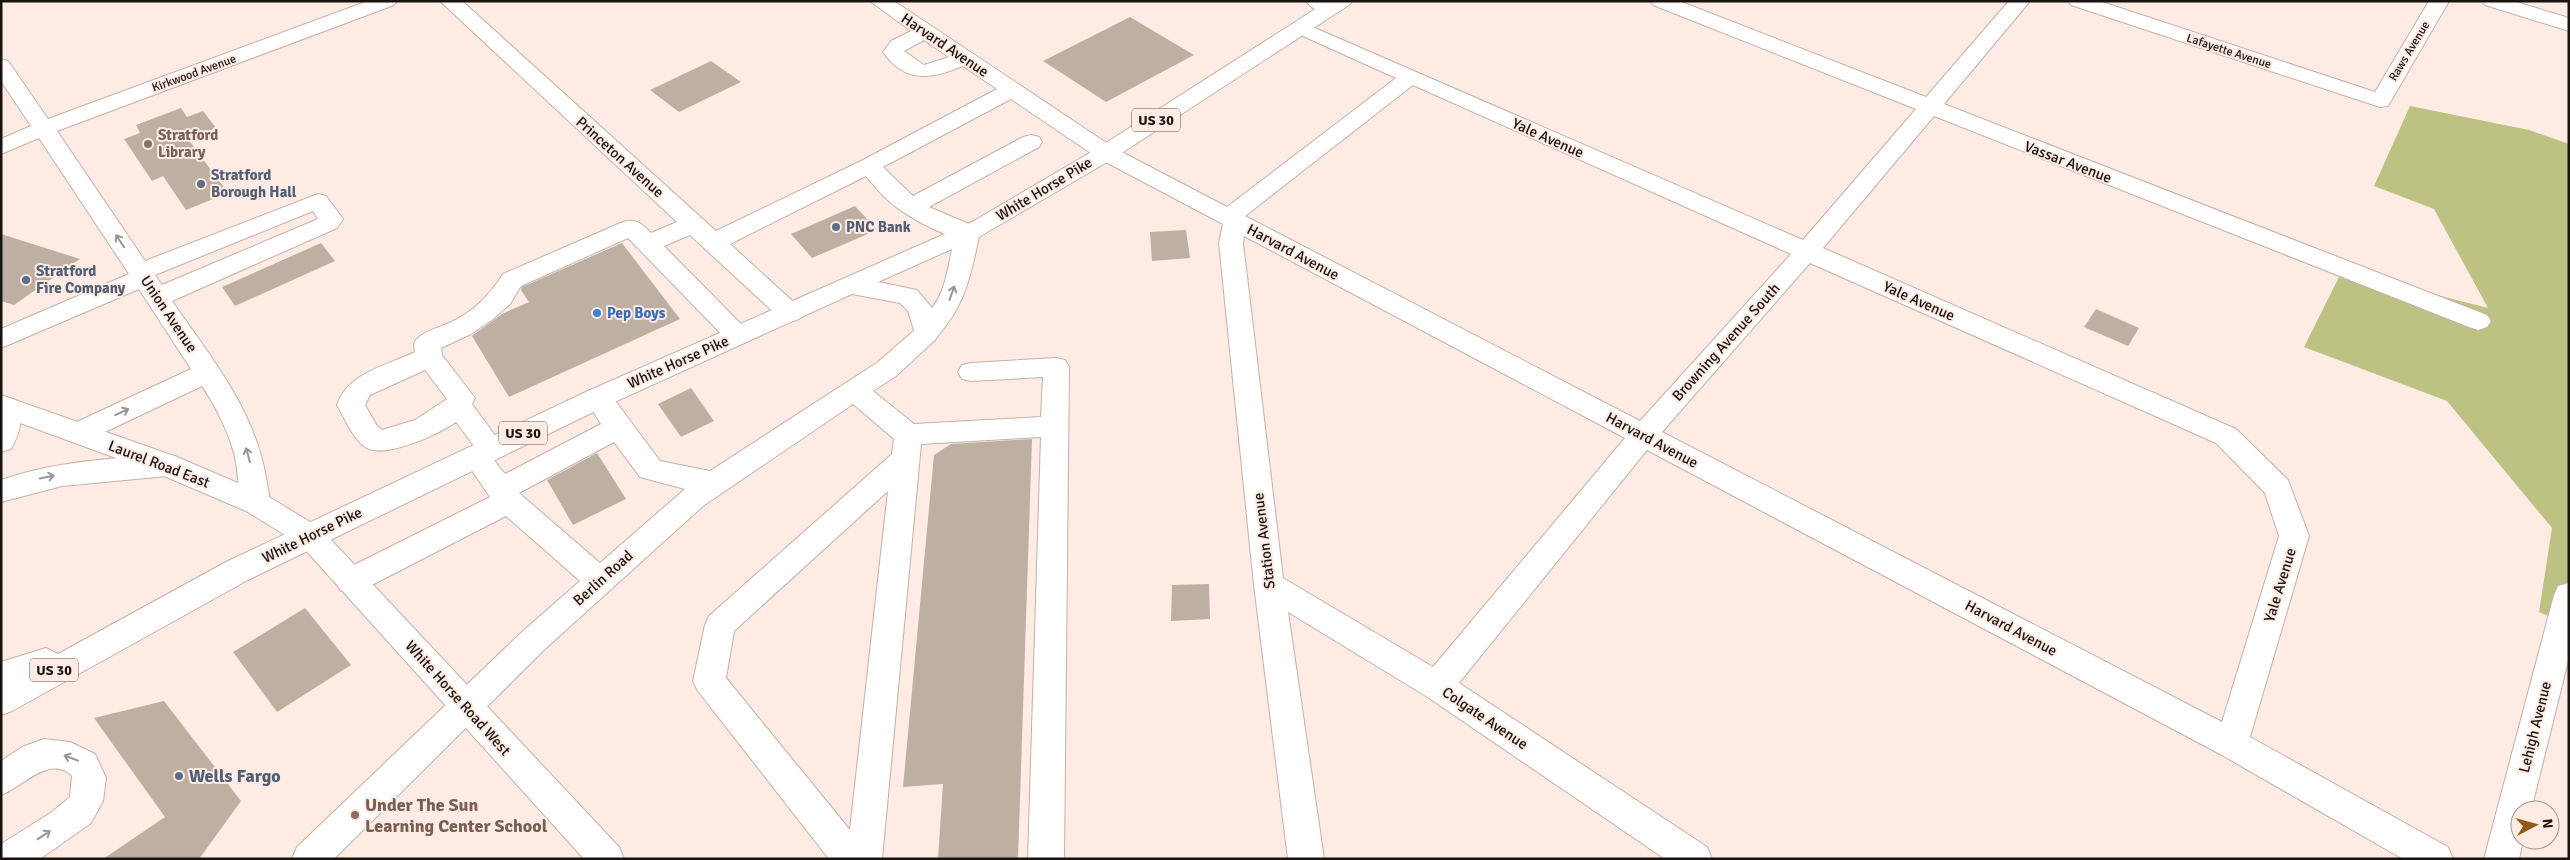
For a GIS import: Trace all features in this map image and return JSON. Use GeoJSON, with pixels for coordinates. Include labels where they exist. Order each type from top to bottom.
{"type":"FeatureCollection","features":[{"type":"Feature","properties":{"kind":"main road","name":"Kirkwood Avenue"},"geometry":{"type":"LineString","coordinates":[[1,147],[44,128],[387,1]]}},
{"type":"Feature","properties":{"kind":"main road","name":"Princeton Avenue"},"geometry":{"type":"LineString","coordinates":[[450,1],[790,313]]}},
{"type":"Feature","properties":{"kind":"main road","name":"Harvard Avenue"},"geometry":{"type":"LineString","coordinates":[[880,1],[1106,152],[1232,220],[2232,744],[2436,859]]}},
{"type":"Feature","properties":{"kind":"main road","name":"Vassar Avenue"},"geometry":{"type":"LineString","coordinates":[[1660,1],[2478,321]]}},
{"type":"Feature","properties":{"kind":"main road","name":"Browning Avenue South"},"geometry":{"type":"LineString","coordinates":[[1437,686],[1642,435],[1807,251],[1927,107],[2020,1]]}},
{"type":"Feature","properties":{"kind":"main road","name":"Lafayette Avenue"},"geometry":{"type":"LineString","coordinates":[[2078,1],[2380,101]]}},
{"type":"Feature","properties":{"kind":"main road","name":"Raws Avenue"},"geometry":{"type":"LineString","coordinates":[[2380,101],[2439,1]]}},
{"type":"Feature","properties":{"kind":"main road"},"geometry":{"type":"LineString","coordinates":[[2492,1],[2569,25]]}},
{"type":"Feature","properties":{"kind":"main road","name":"White Horse Pike"},"geometry":{"type":"LineString","coordinates":[[1,701],[237,571],[598,398],[968,233],[1106,152],[1300,28],[1329,4]]}},
{"type":"Feature","properties":{"kind":"main road","name":"Yale Avenue"},"geometry":{"type":"LineString","coordinates":[[1300,28],[1409,78],[2226,436],[2278,488],[2294,536],[2232,744]]}},
{"type":"Feature","properties":{"kind":"main road"},"geometry":{"type":"LineString","coordinates":[[925,32],[898,45],[893,52],[911,69],[927,73],[964,58]]}},
{"type":"Feature","properties":{"kind":"main road","name":"Union Avenue"},"geometry":{"type":"LineString","coordinates":[[1,65],[224,397],[248,453],[256,502]]}},
{"type":"Feature","properties":{"kind":"main road"},"geometry":{"type":"LineString","coordinates":[[1232,220],[1409,78]]}},
{"type":"Feature","properties":{"kind":"main road"},"geometry":{"type":"LineString","coordinates":[[714,242],[869,166],[902,146],[1012,90]]}},
{"type":"Feature","properties":{"kind":"main road"},"geometry":{"type":"LineString","coordinates":[[912,206],[1031,142]]}},
{"type":"Feature","properties":{"kind":"main road"},"geometry":{"type":"LineString","coordinates":[[869,166],[898,196],[928,217],[968,233]]}},
{"type":"Feature","properties":{"kind":"main road"},"geometry":{"type":"LineString","coordinates":[[1,339],[147,282],[329,223],[331,219],[318,201],[314,202],[147,282]]}},
{"type":"Feature","properties":{"kind":"main road","name":"Station Avenue"},"geometry":{"type":"LineString","coordinates":[[1232,220],[1231,243],[1269,585],[1306,859]]}},
{"type":"Feature","properties":{"kind":"main road"},"geometry":{"type":"LineString","coordinates":[[648,244],[694,224]]}},
{"type":"Feature","properties":{"kind":"main road"},"geometry":{"type":"LineString","coordinates":[[429,357],[361,388],[357,393],[351,405],[367,433],[377,441],[394,439],[449,414],[459,406],[462,398],[429,357],[427,344],[462,328],[484,313],[500,298],[512,280],[631,227],[738,336]]}},
{"type":"Feature","properties":{"kind":"main road","name":"Berlin Road"},"geometry":{"type":"LineString","coordinates":[[309,859],[466,706],[600,580],[693,498],[887,368],[926,334],[949,304],[957,281],[968,233]]}},
{"type":"Feature","properties":{"kind":"main road"},"geometry":{"type":"LineString","coordinates":[[852,286],[908,296],[920,308],[926,334]]}},
{"type":"Feature","properties":{"kind":"main road"},"geometry":{"type":"LineString","coordinates":[[971,372],[1056,367],[1046,859]]}},
{"type":"Feature","properties":{"kind":"main road"},"geometry":{"type":"LineString","coordinates":[[78,433],[208,372]]}},
{"type":"Feature","properties":{"kind":"main road"},"geometry":{"type":"LineString","coordinates":[[854,390],[907,447],[864,859]]}},
{"type":"Feature","properties":{"kind":"main road"},"geometry":{"type":"LineString","coordinates":[[598,398],[650,469],[667,476],[714,483]]}},
{"type":"Feature","properties":{"kind":"main road"},"geometry":{"type":"LineString","coordinates":[[1,442],[7,431],[3,406]]}},
{"type":"Feature","properties":{"kind":"main road","name":"Laurel Road East"},"geometry":{"type":"LineString","coordinates":[[3,406],[167,465],[256,502],[310,536]]}},
{"type":"Feature","properties":{"kind":"main road"},"geometry":{"type":"LineString","coordinates":[[459,406],[505,495],[600,580]]}},
{"type":"Feature","properties":{"kind":"main road"},"geometry":{"type":"LineString","coordinates":[[851,859],[709,681],[720,625],[907,447],[1055,426]]}},
{"type":"Feature","properties":{"kind":"main road"},"geometry":{"type":"LineString","coordinates":[[351,581],[505,495],[618,427]]}},
{"type":"Feature","properties":{"kind":"main road"},"geometry":{"type":"LineString","coordinates":[[1,492],[26,482],[52,475],[167,465]]}},
{"type":"Feature","properties":{"kind":"main road","name":"White Horse Road West"},"geometry":{"type":"LineString","coordinates":[[310,536],[607,859]]}},
{"type":"Feature","properties":{"kind":"main road","name":"Colgate Avenue"},"geometry":{"type":"LineString","coordinates":[[1269,585],[1437,686],[1695,859]]}},
{"type":"Feature","properties":{"kind":"main road","name":"Lehigh Avenue"},"geometry":{"type":"LineString","coordinates":[[2501,859],[2569,595]]}},
{"type":"Feature","properties":{"kind":"main road"},"geometry":{"type":"LineString","coordinates":[[1,676],[107,642]]}},
{"type":"Feature","properties":{"kind":"main road"},"geometry":{"type":"LineString","coordinates":[[1,780],[41,755],[60,754],[75,758],[86,766],[90,779],[88,794],[80,812],[9,859]]}},
{"type":"Feature","properties":{"kind":"green space"},"geometry":{"type":"Polygon","coordinates":[[[2410,106],[2529,130],[2569,144],[2569,625],[2539,612],[2552,528],[2447,401],[2304,347],[2342,271],[2488,308],[2434,209],[2374,186],[2410,106]]]}},
{"type":"Feature","properties":{"kind":"building"},"geometry":{"type":"Polygon","coordinates":[[[1130,17],[1194,55],[1106,102],[1043,61],[1130,17]]]}},
{"type":"Feature","properties":{"kind":"building"},"geometry":{"type":"Polygon","coordinates":[[[711,61],[741,82],[679,112],[650,90],[711,61]]]}},
{"type":"Feature","properties":{"kind":"building"},"geometry":{"type":"Polygon","coordinates":[[[181,108],[187,117],[203,111],[216,128],[188,139],[228,193],[186,210],[163,176],[152,181],[124,139],[140,133],[136,125],[181,108]]]}},
{"type":"Feature","properties":{"kind":"building"},"geometry":{"type":"Polygon","coordinates":[[[855,206],[877,230],[812,258],[791,234],[855,206]]]}},
{"type":"Feature","properties":{"kind":"building"},"geometry":{"type":"Polygon","coordinates":[[[1186,230],[1190,258],[1152,261],[1150,232],[1186,230]]]}},
{"type":"Feature","properties":{"kind":"building","name":"Stratford Fire Company"},"geometry":{"type":"Polygon","coordinates":[[[1,234],[80,259],[14,305],[1,301],[1,234]]]}},
{"type":"Feature","properties":{"kind":"building"},"geometry":{"type":"Polygon","coordinates":[[[321,243],[335,261],[235,306],[222,287],[321,243]]]}},
{"type":"Feature","properties":{"kind":"building"},"geometry":{"type":"Polygon","coordinates":[[[622,243],[680,319],[509,397],[472,336],[502,314],[529,302],[521,290],[522,287],[622,243]]]}},
{"type":"Feature","properties":{"kind":"building"},"geometry":{"type":"Polygon","coordinates":[[[2096,309],[2139,328],[2128,346],[2084,327],[2096,309]]]}},
{"type":"Feature","properties":{"kind":"building"},"geometry":{"type":"Polygon","coordinates":[[[691,388],[714,421],[681,437],[658,404],[691,388]]]}},
{"type":"Feature","properties":{"kind":"building"},"geometry":{"type":"Polygon","coordinates":[[[1032,439],[1018,859],[938,859],[943,784],[903,787],[934,455],[951,444],[1032,439]]]}},
{"type":"Feature","properties":{"kind":"building"},"geometry":{"type":"Polygon","coordinates":[[[597,453],[626,499],[573,525],[547,480],[597,453]]]}},
{"type":"Feature","properties":{"kind":"building"},"geometry":{"type":"Polygon","coordinates":[[[1209,584],[1210,619],[1171,621],[1172,585],[1209,584]]]}},
{"type":"Feature","properties":{"kind":"building"},"geometry":{"type":"Polygon","coordinates":[[[305,608],[351,665],[277,712],[233,652],[305,608]]]}},
{"type":"Feature","properties":{"kind":"building","name":"Wells Fargo"},"geometry":{"type":"Polygon","coordinates":[[[164,701],[241,801],[199,859],[103,859],[165,817],[94,718],[164,701]]]}},
{"type":"Feature","properties":{"kind":"place","name":"Stratford Library"},"geometry":{"type":"Point","coordinates":[148,144]}},
{"type":"Feature","properties":{"kind":"place","name":"Stratford Borough Hall"},"geometry":{"type":"Point","coordinates":[201,184]}},
{"type":"Feature","properties":{"kind":"place","name":"PNC Bank"},"geometry":{"type":"Point","coordinates":[836,227]}},
{"type":"Feature","properties":{"kind":"place","name":"Stratford Fire Company"},"geometry":{"type":"Point","coordinates":[26,280]}},
{"type":"Feature","properties":{"kind":"place","name":"Pep Boys"},"geometry":{"type":"Point","coordinates":[597,313]}},
{"type":"Feature","properties":{"kind":"place","name":"Wells Fargo"},"geometry":{"type":"Point","coordinates":[179,776]}},
{"type":"Feature","properties":{"kind":"place","name":"Under The Sun Learning Center School"},"geometry":{"type":"Point","coordinates":[355,815]}}]}
